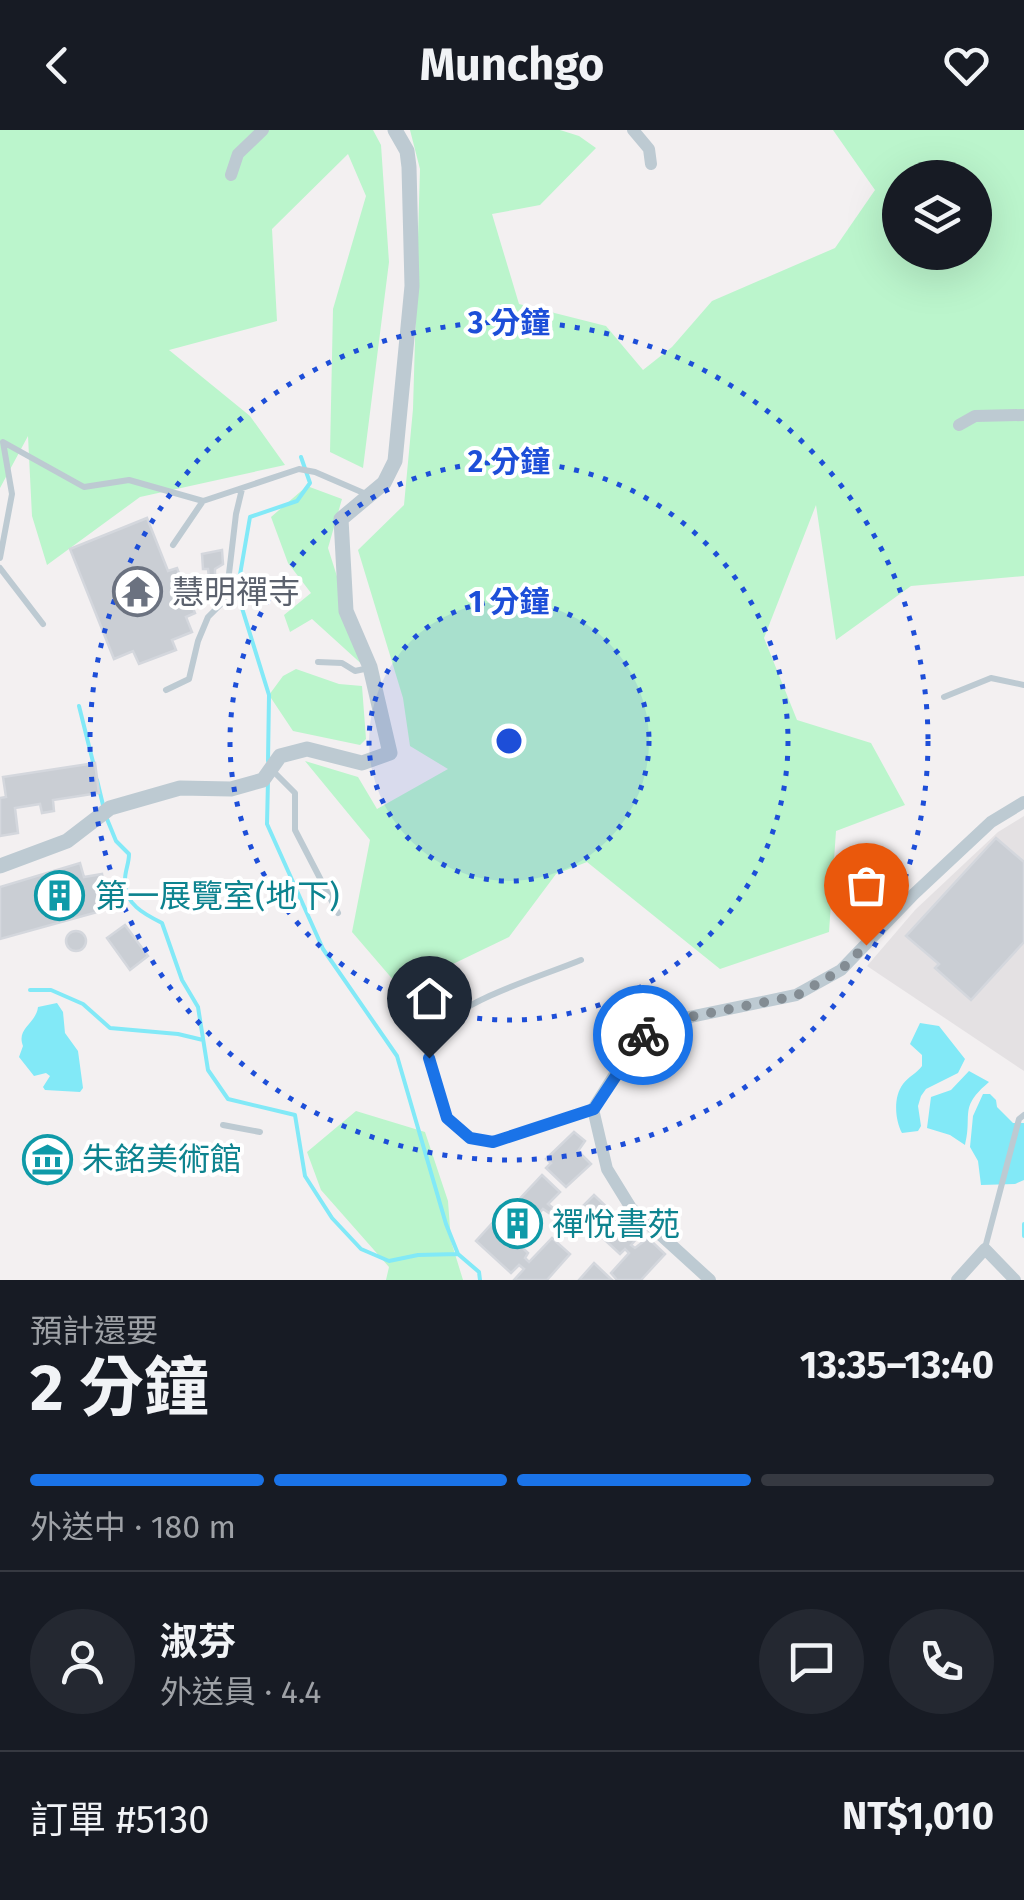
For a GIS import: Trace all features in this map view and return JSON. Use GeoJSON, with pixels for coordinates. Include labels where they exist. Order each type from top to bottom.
{"type":"FeatureCollection","features":[{"type":"Feature","properties":{"kind":"street"},"geometry":{"type":"LineString","coordinates":[[231,175],[238,154],[263,130]]}},
{"type":"Feature","properties":{"kind":"street"},"geometry":{"type":"LineString","coordinates":[[0,866],[68,841],[110,808],[180,788],[230,789],[263,780],[280,756],[306,749],[362,763],[390,753],[370,667],[346,611],[341,519],[372,496],[395,461],[412,286],[409,167],[407,151],[395,130]]}},
{"type":"Feature","properties":{"kind":"street"},"geometry":{"type":"LineString","coordinates":[[632,130],[649,149],[651,164]]}},
{"type":"Feature","properties":{"kind":"street"},"geometry":{"type":"LineString","coordinates":[[959,425],[975,416],[1024,415]]}},
{"type":"Feature","properties":{"kind":"street"},"geometry":{"type":"LineString","coordinates":[[710,1280],[631,1208],[607,1169],[594,1109],[640,1036],[684,1018],[796,996],[841,970],[990,822],[1024,802]]}},
{"type":"Feature","properties":{"kind":"street"},"geometry":{"type":"LineString","coordinates":[[957,1280],[985,1249],[1014,1280]]}},
{"type":"Feature","properties":{"kind":"lane"},"geometry":{"type":"LineString","coordinates":[[0,558],[12,494],[3,442],[84,488],[129,480],[203,501],[299,469],[372,496]]}},
{"type":"Feature","properties":{"kind":"lane"},"geometry":{"type":"LineString","coordinates":[[166,690],[189,679],[208,617],[226,599],[242,489]]}},
{"type":"Feature","properties":{"kind":"lane"},"geometry":{"type":"LineString","coordinates":[[174,545],[203,501]]}},
{"type":"Feature","properties":{"kind":"lane"},"geometry":{"type":"LineString","coordinates":[[0,568],[43,624]]}},
{"type":"Feature","properties":{"kind":"lane"},"geometry":{"type":"LineString","coordinates":[[318,662],[342,663],[355,671],[370,667]]}},
{"type":"Feature","properties":{"kind":"lane"},"geometry":{"type":"LineString","coordinates":[[944,697],[990,678],[1024,685]]}},
{"type":"Feature","properties":{"kind":"lane"},"geometry":{"type":"LineString","coordinates":[[271,769],[294,794],[295,830],[338,913]]}},
{"type":"Feature","properties":{"kind":"lane"},"geometry":{"type":"LineString","coordinates":[[581,960],[457,1014],[438,1028],[429,1058],[447,1118],[470,1138],[493,1142],[594,1109]]}},
{"type":"Feature","properties":{"kind":"lane"},"geometry":{"type":"LineString","coordinates":[[985,1249],[1018,1120],[1024,1115]]}},
{"type":"Feature","properties":{"kind":"lane"},"geometry":{"type":"LineString","coordinates":[[223,1124],[260,1132]]}},
{"type":"Feature","properties":{"kind":"shaded area"},"geometry":{"type":"Polygon","coordinates":[[[1024,816],[1024,1071],[867,966],[915,910],[998,832],[1024,816]]]}},
{"type":"Feature","properties":{"kind":"green space"},"geometry":{"type":"Polygon","coordinates":[[[0,130],[373,130],[381,145],[389,262],[363,468],[330,452],[333,309],[366,196],[348,154],[272,229],[277,321],[169,350],[250,416],[285,465],[140,497],[47,565],[32,516],[28,436],[0,488],[0,130]]]}},
{"type":"Feature","properties":{"kind":"green space"},"geometry":{"type":"Polygon","coordinates":[[[410,130],[560,130],[579,136],[596,148],[540,205],[492,214],[519,304],[606,326],[643,370],[672,347],[712,301],[835,248],[875,190],[833,130],[1024,130],[1024,576],[911,586],[836,640],[816,505],[764,638],[797,720],[871,743],[905,805],[836,831],[829,932],[720,969],[587,862],[556,874],[509,937],[401,989],[352,932],[370,840],[305,761],[358,777],[377,809],[448,769],[410,746],[403,698],[358,550],[404,505],[413,409],[420,169],[410,130]]]}},
{"type":"Feature","properties":{"kind":"green space"},"geometry":{"type":"Polygon","coordinates":[[[307,486],[342,499],[328,548],[366,668],[312,619],[290,632],[284,615],[311,593],[288,563],[271,517],[307,486]]]}},
{"type":"Feature","properties":{"kind":"green space"},"geometry":{"type":"Polygon","coordinates":[[[296,669],[339,684],[362,686],[366,739],[360,745],[293,731],[269,695],[283,676],[296,669]]]}},
{"type":"Feature","properties":{"kind":"green space"},"geometry":{"type":"Polygon","coordinates":[[[356,1111],[425,1132],[448,1201],[451,1241],[463,1280],[386,1280],[389,1267],[321,1190],[307,1152],[356,1111]]]}},
{"type":"Feature","properties":{"kind":"water"},"geometry":{"type":"Polygon","coordinates":[[[57,1003],[63,1012],[65,1033],[78,1051],[83,1088],[80,1092],[45,1090],[50,1076],[34,1076],[19,1057],[22,1035],[38,1007],[57,1003]]]}},
{"type":"Feature","properties":{"kind":"water"},"geometry":{"type":"Polygon","coordinates":[[[920,1023],[939,1026],[965,1059],[958,1073],[926,1089],[921,1096],[918,1131],[902,1133],[896,1102],[903,1084],[922,1066],[922,1055],[910,1044],[920,1023]]]}},
{"type":"Feature","properties":{"kind":"water"},"geometry":{"type":"Polygon","coordinates":[[[969,1071],[989,1082],[970,1105],[965,1145],[950,1135],[927,1128],[931,1097],[951,1090],[969,1071]]]}},
{"type":"Feature","properties":{"kind":"water"},"geometry":{"type":"Polygon","coordinates":[[[983,1094],[990,1094],[1013,1123],[1024,1123],[1024,1180],[1015,1184],[981,1185],[978,1161],[970,1147],[973,1116],[983,1094]]]}},
{"type":"Feature","properties":{"kind":"building","name":"慧明禪寺"},"geometry":{"type":"Polygon","coordinates":[[[147,518],[168,571],[177,568],[195,613],[186,617],[192,632],[172,640],[176,650],[139,664],[133,651],[114,659],[70,549],[147,518]]]}},
{"type":"Feature","properties":{"kind":"building"},"geometry":{"type":"Polygon","coordinates":[[[222,550],[223,564],[215,569],[215,578],[209,578],[208,569],[203,569],[202,554],[222,550]]]}},
{"type":"Feature","properties":{"kind":"building"},"geometry":{"type":"Polygon","coordinates":[[[95,763],[99,793],[53,800],[54,811],[42,813],[40,804],[15,808],[18,833],[0,836],[0,798],[6,797],[3,777],[95,763]]]}},
{"type":"Feature","properties":{"kind":"building"},"geometry":{"type":"Polygon","coordinates":[[[996,838],[1024,862],[1024,942],[971,1000],[935,968],[939,964],[906,936],[996,838]]]}},
{"type":"Feature","properties":{"kind":"building","name":"第一展覽室(地下)"},"geometry":{"type":"Polygon","coordinates":[[[80,863],[84,877],[102,874],[104,887],[116,884],[123,905],[0,939],[0,887],[80,863]]]}},
{"type":"Feature","properties":{"kind":"building"},"geometry":{"type":"Polygon","coordinates":[[[125,925],[148,956],[130,970],[107,938],[125,925]]]}},
{"type":"Feature","properties":{"kind":"building"},"geometry":{"type":"Polygon","coordinates":[[[76,931],[86,941],[76,951],[66,941],[76,931]]]}},
{"type":"Feature","properties":{"kind":"building"},"geometry":{"type":"Polygon","coordinates":[[[574,1132],[585,1141],[578,1151],[591,1164],[566,1187],[546,1168],[551,1163],[546,1159],[574,1132]]]}},
{"type":"Feature","properties":{"kind":"building","name":"禪悅書苑"},"geometry":{"type":"Polygon","coordinates":[[[542,1175],[560,1192],[548,1204],[553,1208],[549,1213],[543,1209],[517,1237],[513,1233],[510,1236],[528,1253],[525,1258],[529,1262],[552,1238],[570,1254],[547,1280],[514,1280],[524,1269],[519,1265],[511,1273],[476,1241],[495,1220],[505,1231],[508,1228],[500,1220],[542,1175]]]}},
{"type":"Feature","properties":{"kind":"building","name":"禪悅書苑"},"geometry":{"type":"Polygon","coordinates":[[[594,1195],[638,1237],[631,1245],[635,1248],[648,1238],[665,1254],[641,1280],[617,1280],[611,1273],[629,1253],[625,1249],[620,1254],[593,1229],[588,1234],[582,1230],[587,1225],[575,1214],[594,1195]]]}},
{"type":"Feature","properties":{"kind":"building","name":"禪悅書苑"},"geometry":{"type":"Polygon","coordinates":[[[594,1263],[612,1280],[579,1280],[594,1263]]]}},
{"type":"Feature","properties":{"kind":"waterway"},"geometry":{"type":"LineString","coordinates":[[268,761],[269,695],[237,592],[250,517],[297,501],[310,483],[301,457]]}},
{"type":"Feature","properties":{"kind":"waterway"},"geometry":{"type":"LineString","coordinates":[[79,706],[94,766]]}},
{"type":"Feature","properties":{"kind":"waterway"},"geometry":{"type":"LineString","coordinates":[[97,780],[103,805]]}},
{"type":"Feature","properties":{"kind":"waterway"},"geometry":{"type":"LineString","coordinates":[[268,780],[267,824],[323,949],[397,1056],[458,1254]]}},
{"type":"Feature","properties":{"kind":"waterway"},"geometry":{"type":"LineString","coordinates":[[107,819],[116,841],[129,854],[125,880],[128,896],[142,912],[162,923],[182,980],[198,1007],[208,1070],[228,1099],[295,1115],[305,1176],[332,1218],[361,1249],[389,1261],[418,1255],[458,1254],[479,1272],[480,1280]]}},
{"type":"Feature","properties":{"kind":"waterway"},"geometry":{"type":"LineString","coordinates":[[30,990],[51,990],[83,1004],[110,1028],[203,1040]]}},
{"type":"Feature","properties":{"kind":"waterway"},"geometry":{"type":"LineString","coordinates":[[1024,1224],[1024,1236]]}},
{"type":"Feature","properties":{"kind":"way so far"},"geometry":{"type":"LineString","coordinates":[[643,1035],[684,1018],[796,996],[841,970],[866,945]]}},
{"type":"Feature","properties":{"kind":"place","name":"慧明禪寺"},"geometry":{"type":"Point","coordinates":[137,592]}},
{"type":"Feature","properties":{"kind":"place","name":"第一展覽室(地下)"},"geometry":{"type":"Point","coordinates":[60,896]}},
{"type":"Feature","properties":{"kind":"place","name":"朱銘美術館"},"geometry":{"type":"Point","coordinates":[47,1159]}},
{"type":"Feature","properties":{"kind":"place","name":"禪悅書苑"},"geometry":{"type":"Point","coordinates":[517,1224]}},
{"type":"Feature","properties":{"kind":"route"},"geometry":{"type":"LineString","coordinates":[[429,1058],[447,1118],[470,1138],[493,1142],[594,1109],[643,1035]]}}]}
